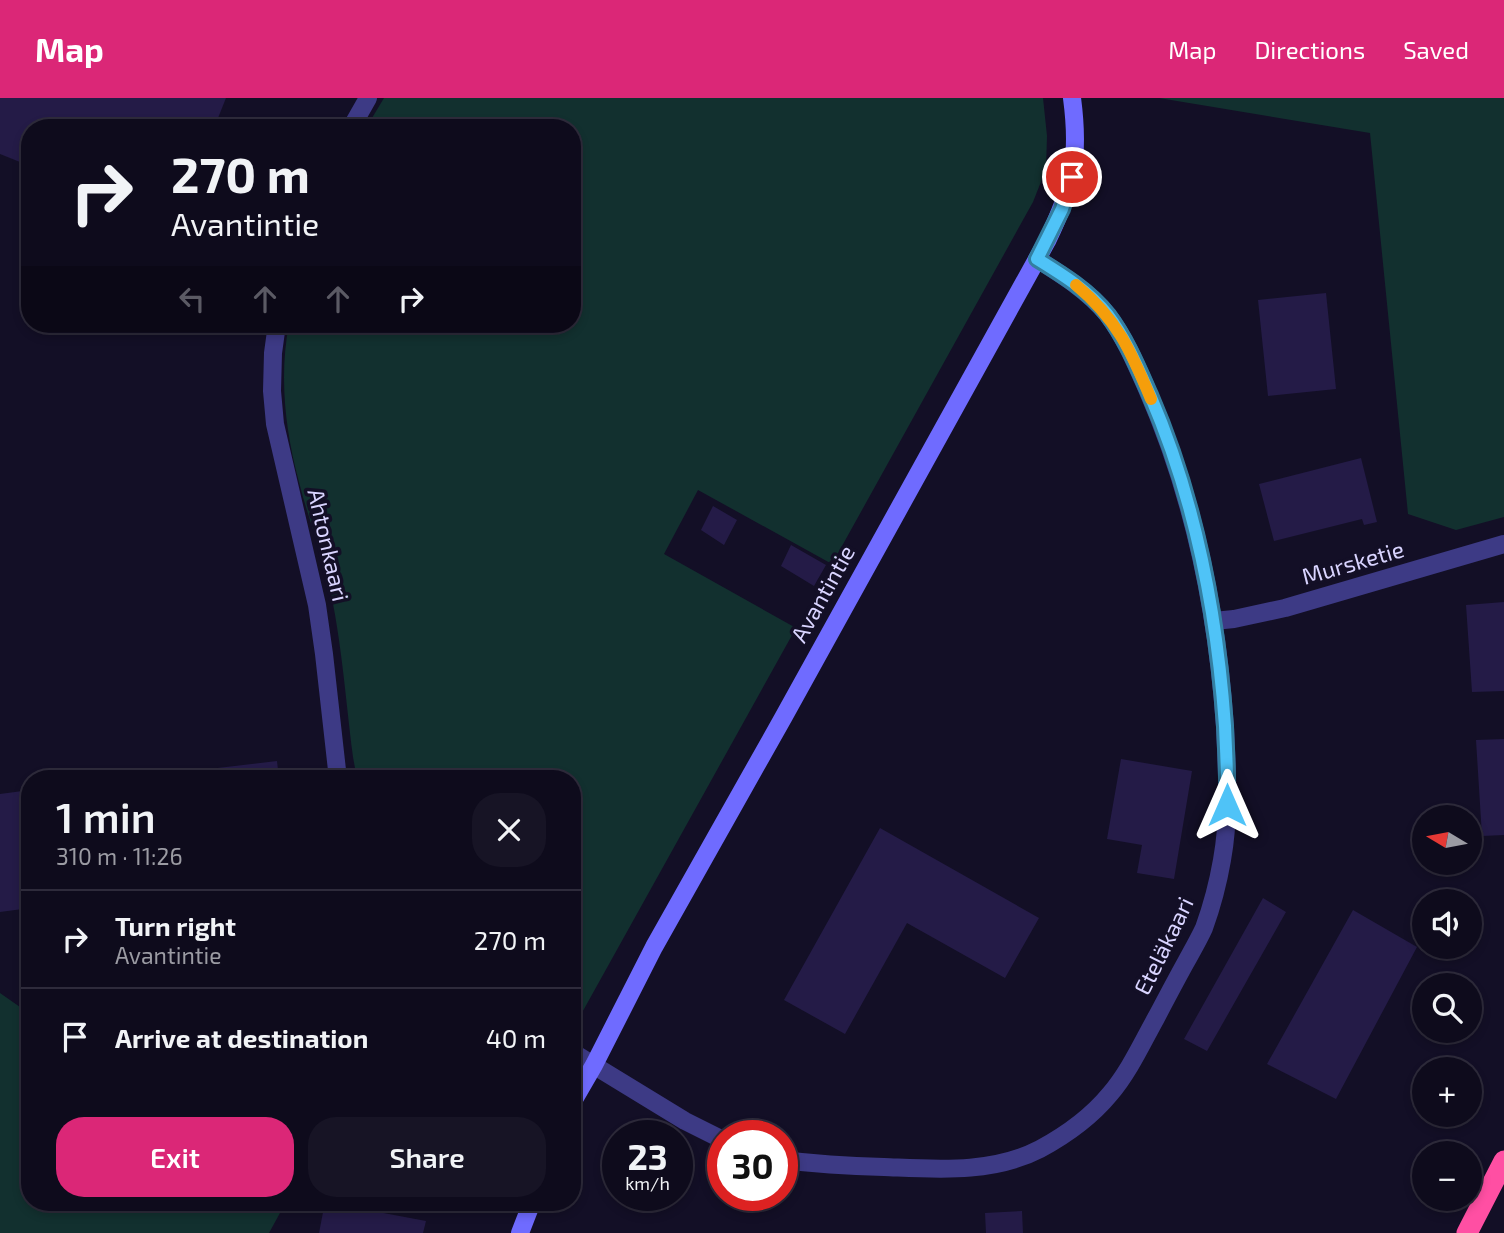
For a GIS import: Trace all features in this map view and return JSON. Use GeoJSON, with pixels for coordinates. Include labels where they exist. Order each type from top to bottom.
{"type":"FeatureCollection","features":[{"type":"Feature","properties":{"kind":"highway"},"geometry":{"type":"LineString","coordinates":[[1467,1233],[1504,1161]]}},
{"type":"Feature","properties":{"kind":"highway"},"geometry":{"type":"LineString","coordinates":[[1482,1233],[1504,1184]]}},
{"type":"Feature","properties":{"kind":"street"},"geometry":{"type":"LineString","coordinates":[[356,119],[368,98]]}},
{"type":"Feature","properties":{"kind":"street","name":"Avantintie"},"geometry":{"type":"LineString","coordinates":[[581,1087],[654,947],[1037,259],[1062,209],[1076,155],[1076,123],[1072,98]]}},
{"type":"Feature","properties":{"kind":"street","name":"Eteläkaari"},"geometry":{"type":"LineString","coordinates":[[798,1162],[899,1168],[985,1167],[1016,1159],[1065,1135],[1112,1093],[1132,1062],[1203,931],[1213,902],[1227,828],[1228,783],[1223,700],[1214,621],[1192,520],[1162,425],[1120,332],[1091,297],[1068,278],[1037,259]]}},
{"type":"Feature","properties":{"kind":"street","name":"Ahtonkaari"},"geometry":{"type":"LineString","coordinates":[[276,333],[272,391],[275,425],[317,605],[337,770]]}},
{"type":"Feature","properties":{"kind":"street","name":"Mursketie"},"geometry":{"type":"LineString","coordinates":[[1214,621],[1285,608],[1504,544]]}},
{"type":"Feature","properties":{"kind":"street"},"geometry":{"type":"LineString","coordinates":[[581,1057],[707,1132]]}},
{"type":"Feature","properties":{"kind":"street"},"geometry":{"type":"LineString","coordinates":[[520,1233],[529,1211]]}},
{"type":"Feature","properties":{"kind":"green space"},"geometry":{"type":"Polygon","coordinates":[[[384,98],[1043,98],[1047,136],[1046,169],[1033,202],[832,564],[698,490],[664,554],[796,628],[581,1014],[581,770],[355,770],[335,615],[325,568],[294,462],[287,423],[284,363],[288,333],[581,333],[581,119],[371,119],[384,98]]]}},
{"type":"Feature","properties":{"kind":"green space"},"geometry":{"type":"Polygon","coordinates":[[[1159,98],[1504,98],[1504,517],[1456,530],[1408,514],[1370,133],[1159,98]]]}},
{"type":"Feature","properties":{"kind":"green space"},"geometry":{"type":"Polygon","coordinates":[[[0,993],[21,1008],[21,1211],[281,1211],[269,1233],[0,1233],[0,993]]]}},
{"type":"Feature","properties":{"kind":"building"},"geometry":{"type":"Polygon","coordinates":[[[0,98],[226,98],[218,119],[21,119],[21,162],[0,154],[0,98]]]}},
{"type":"Feature","properties":{"kind":"building"},"geometry":{"type":"Polygon","coordinates":[[[1326,293],[1336,389],[1268,396],[1258,300],[1326,293]]]}},
{"type":"Feature","properties":{"kind":"building"},"geometry":{"type":"Polygon","coordinates":[[[1361,458],[1377,522],[1364,525],[1362,519],[1274,541],[1259,484],[1361,458]]]}},
{"type":"Feature","properties":{"kind":"building"},"geometry":{"type":"Polygon","coordinates":[[[713,506],[737,520],[724,545],[701,530],[713,506]]]}},
{"type":"Feature","properties":{"kind":"building"},"geometry":{"type":"Polygon","coordinates":[[[791,545],[826,565],[814,586],[781,566],[791,545]]]}},
{"type":"Feature","properties":{"kind":"building"},"geometry":{"type":"Polygon","coordinates":[[[1504,602],[1504,691],[1472,692],[1466,605],[1504,602]]]}},
{"type":"Feature","properties":{"kind":"building"},"geometry":{"type":"Polygon","coordinates":[[[1504,739],[1504,835],[1482,836],[1476,740],[1504,739]]]}},
{"type":"Feature","properties":{"kind":"building"},"geometry":{"type":"Polygon","coordinates":[[[1121,759],[1192,771],[1174,879],[1137,873],[1142,845],[1107,839],[1121,759]]]}},
{"type":"Feature","properties":{"kind":"building"},"geometry":{"type":"Polygon","coordinates":[[[277,761],[278,770],[200,770],[277,761]]]}},
{"type":"Feature","properties":{"kind":"building"},"geometry":{"type":"Polygon","coordinates":[[[21,791],[21,909],[0,912],[0,794],[21,791]]]}},
{"type":"Feature","properties":{"kind":"building"},"geometry":{"type":"Polygon","coordinates":[[[880,828],[1039,918],[1005,978],[907,923],[845,1034],[784,1000],[880,828]]]}},
{"type":"Feature","properties":{"kind":"building"},"geometry":{"type":"Polygon","coordinates":[[[1263,898],[1286,912],[1207,1051],[1184,1039],[1263,898]]]}},
{"type":"Feature","properties":{"kind":"building"},"geometry":{"type":"Polygon","coordinates":[[[1353,910],[1412,944],[1412,956],[1336,1099],[1267,1064],[1353,910]]]}},
{"type":"Feature","properties":{"kind":"building"},"geometry":{"type":"Polygon","coordinates":[[[323,1211],[373,1211],[426,1221],[423,1233],[319,1233],[323,1211]]]}},
{"type":"Feature","properties":{"kind":"building"},"geometry":{"type":"Polygon","coordinates":[[[1022,1211],[1023,1233],[986,1233],[985,1213],[1022,1211]]]}},
{"type":"Feature","properties":{"kind":"slow traffic"},"geometry":{"type":"LineString","coordinates":[[1076,285],[1106,313],[1120,332],[1151,399]]}},
{"type":"Feature","properties":{"kind":"route"},"geometry":{"type":"LineString","coordinates":[[1072,177],[1062,209],[1037,259],[1068,278],[1091,297],[1120,332],[1162,425],[1178,469],[1214,621],[1223,700],[1227,805]]}}]}
